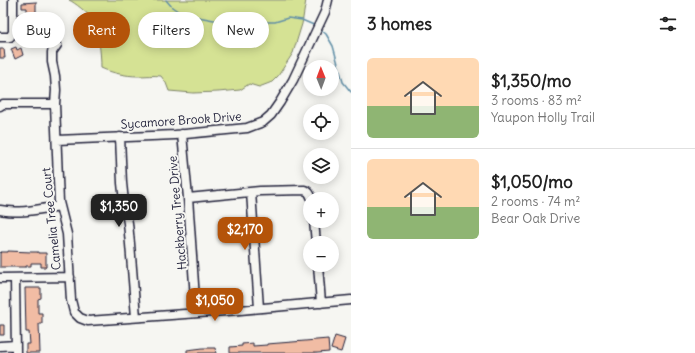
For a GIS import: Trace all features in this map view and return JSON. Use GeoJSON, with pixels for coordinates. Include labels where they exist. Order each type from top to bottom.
{"type":"FeatureCollection","features":[{"type":"Feature","properties":{"kind":"street"},"geometry":{"type":"LineString","coordinates":[[0,37],[10,37],[13,32],[13,0]]}},
{"type":"Feature","properties":{"kind":"street","name":"Sycamore Brook Drive"},"geometry":{"type":"LineString","coordinates":[[57,140],[182,134],[247,128],[263,122],[271,115],[293,80],[325,12],[328,0]]}},
{"type":"Feature","properties":{"kind":"street","name":"Camelia Tree Court"},"geometry":{"type":"LineString","coordinates":[[54,48],[52,52],[52,62],[56,90],[55,104],[60,206],[67,234],[71,300],[74,312],[80,318],[88,321],[136,317]]}},
{"type":"Feature","properties":{"kind":"street"},"geometry":{"type":"LineString","coordinates":[[0,106],[3,104],[55,104]]}},
{"type":"Feature","properties":{"kind":"street","name":"Hackberry Tree Drive"},"geometry":{"type":"LineString","coordinates":[[182,134],[196,313]]}},
{"type":"Feature","properties":{"kind":"street"},"geometry":{"type":"LineString","coordinates":[[120,137],[122,183],[130,237],[136,317],[351,300]]}},
{"type":"Feature","properties":{"kind":"street"},"geometry":{"type":"LineString","coordinates":[[188,198],[251,192],[304,190],[309,192]]}},
{"type":"Feature","properties":{"kind":"street"},"geometry":{"type":"LineString","coordinates":[[251,192],[259,308]]}},
{"type":"Feature","properties":{"kind":"street"},"geometry":{"type":"LineString","coordinates":[[0,210],[7,212],[34,211],[60,206]]}},
{"type":"Feature","properties":{"kind":"street"},"geometry":{"type":"LineString","coordinates":[[319,272],[321,303]]}},
{"type":"Feature","properties":{"kind":"street"},"geometry":{"type":"LineString","coordinates":[[0,278],[70,277]]}},
{"type":"Feature","properties":{"kind":"street"},"geometry":{"type":"LineString","coordinates":[[0,346],[16,349],[15,278]]}},
{"type":"Feature","properties":{"kind":"green space"},"geometry":{"type":"Polygon","coordinates":[[[69,0],[306,0],[302,24],[293,53],[278,76],[272,82],[259,87],[249,84],[240,90],[193,93],[169,91],[161,76],[138,76],[114,73],[101,68],[100,48],[130,48],[130,12],[85,12],[69,0]]]}},
{"type":"Feature","properties":{"kind":"building"},"geometry":{"type":"Polygon","coordinates":[[[36,2],[36,12],[27,12],[27,8],[22,8],[22,3],[36,2]]]}},
{"type":"Feature","properties":{"kind":"building"},"geometry":{"type":"Polygon","coordinates":[[[16,48],[17,50],[21,48],[23,55],[15,59],[11,49],[16,48]]]}},
{"type":"Feature","properties":{"kind":"building"},"geometry":{"type":"Polygon","coordinates":[[[0,49],[4,49],[5,58],[0,58],[0,49]]]}},
{"type":"Feature","properties":{"kind":"building"},"geometry":{"type":"Polygon","coordinates":[[[8,251],[46,253],[46,267],[41,267],[41,263],[31,263],[31,266],[26,267],[0,267],[0,253],[8,251]]]}},
{"type":"Feature","properties":{"kind":"building"},"geometry":{"type":"Polygon","coordinates":[[[25,288],[41,288],[41,298],[38,299],[38,313],[42,313],[42,324],[39,324],[40,353],[26,353],[26,344],[30,344],[29,332],[26,332],[25,288]]]}},
{"type":"Feature","properties":{"kind":"building"},"geometry":{"type":"Polygon","coordinates":[[[0,325],[4,325],[4,335],[0,335],[0,325]]]}},
{"type":"Feature","properties":{"kind":"building"},"geometry":{"type":"Polygon","coordinates":[[[335,336],[345,339],[341,352],[331,349],[335,336]]]}},
{"type":"Feature","properties":{"kind":"building"},"geometry":{"type":"Polygon","coordinates":[[[328,339],[329,352],[230,353],[230,347],[242,346],[242,344],[253,343],[253,346],[328,339]]]}},
{"type":"Feature","properties":{"kind":"building"},"geometry":{"type":"Polygon","coordinates":[[[215,348],[216,353],[187,353],[187,350],[215,348]]]}},
{"type":"Feature","properties":{"kind":"waterway"},"geometry":{"type":"LineString","coordinates":[[166,0],[172,7],[182,14],[214,20],[229,22],[275,22],[288,18],[302,20],[316,26]]}},
{"type":"Feature","properties":{"kind":"waterway"},"geometry":{"type":"LineString","coordinates":[[321,30],[326,34],[333,46],[343,82],[351,92]]}}]}
